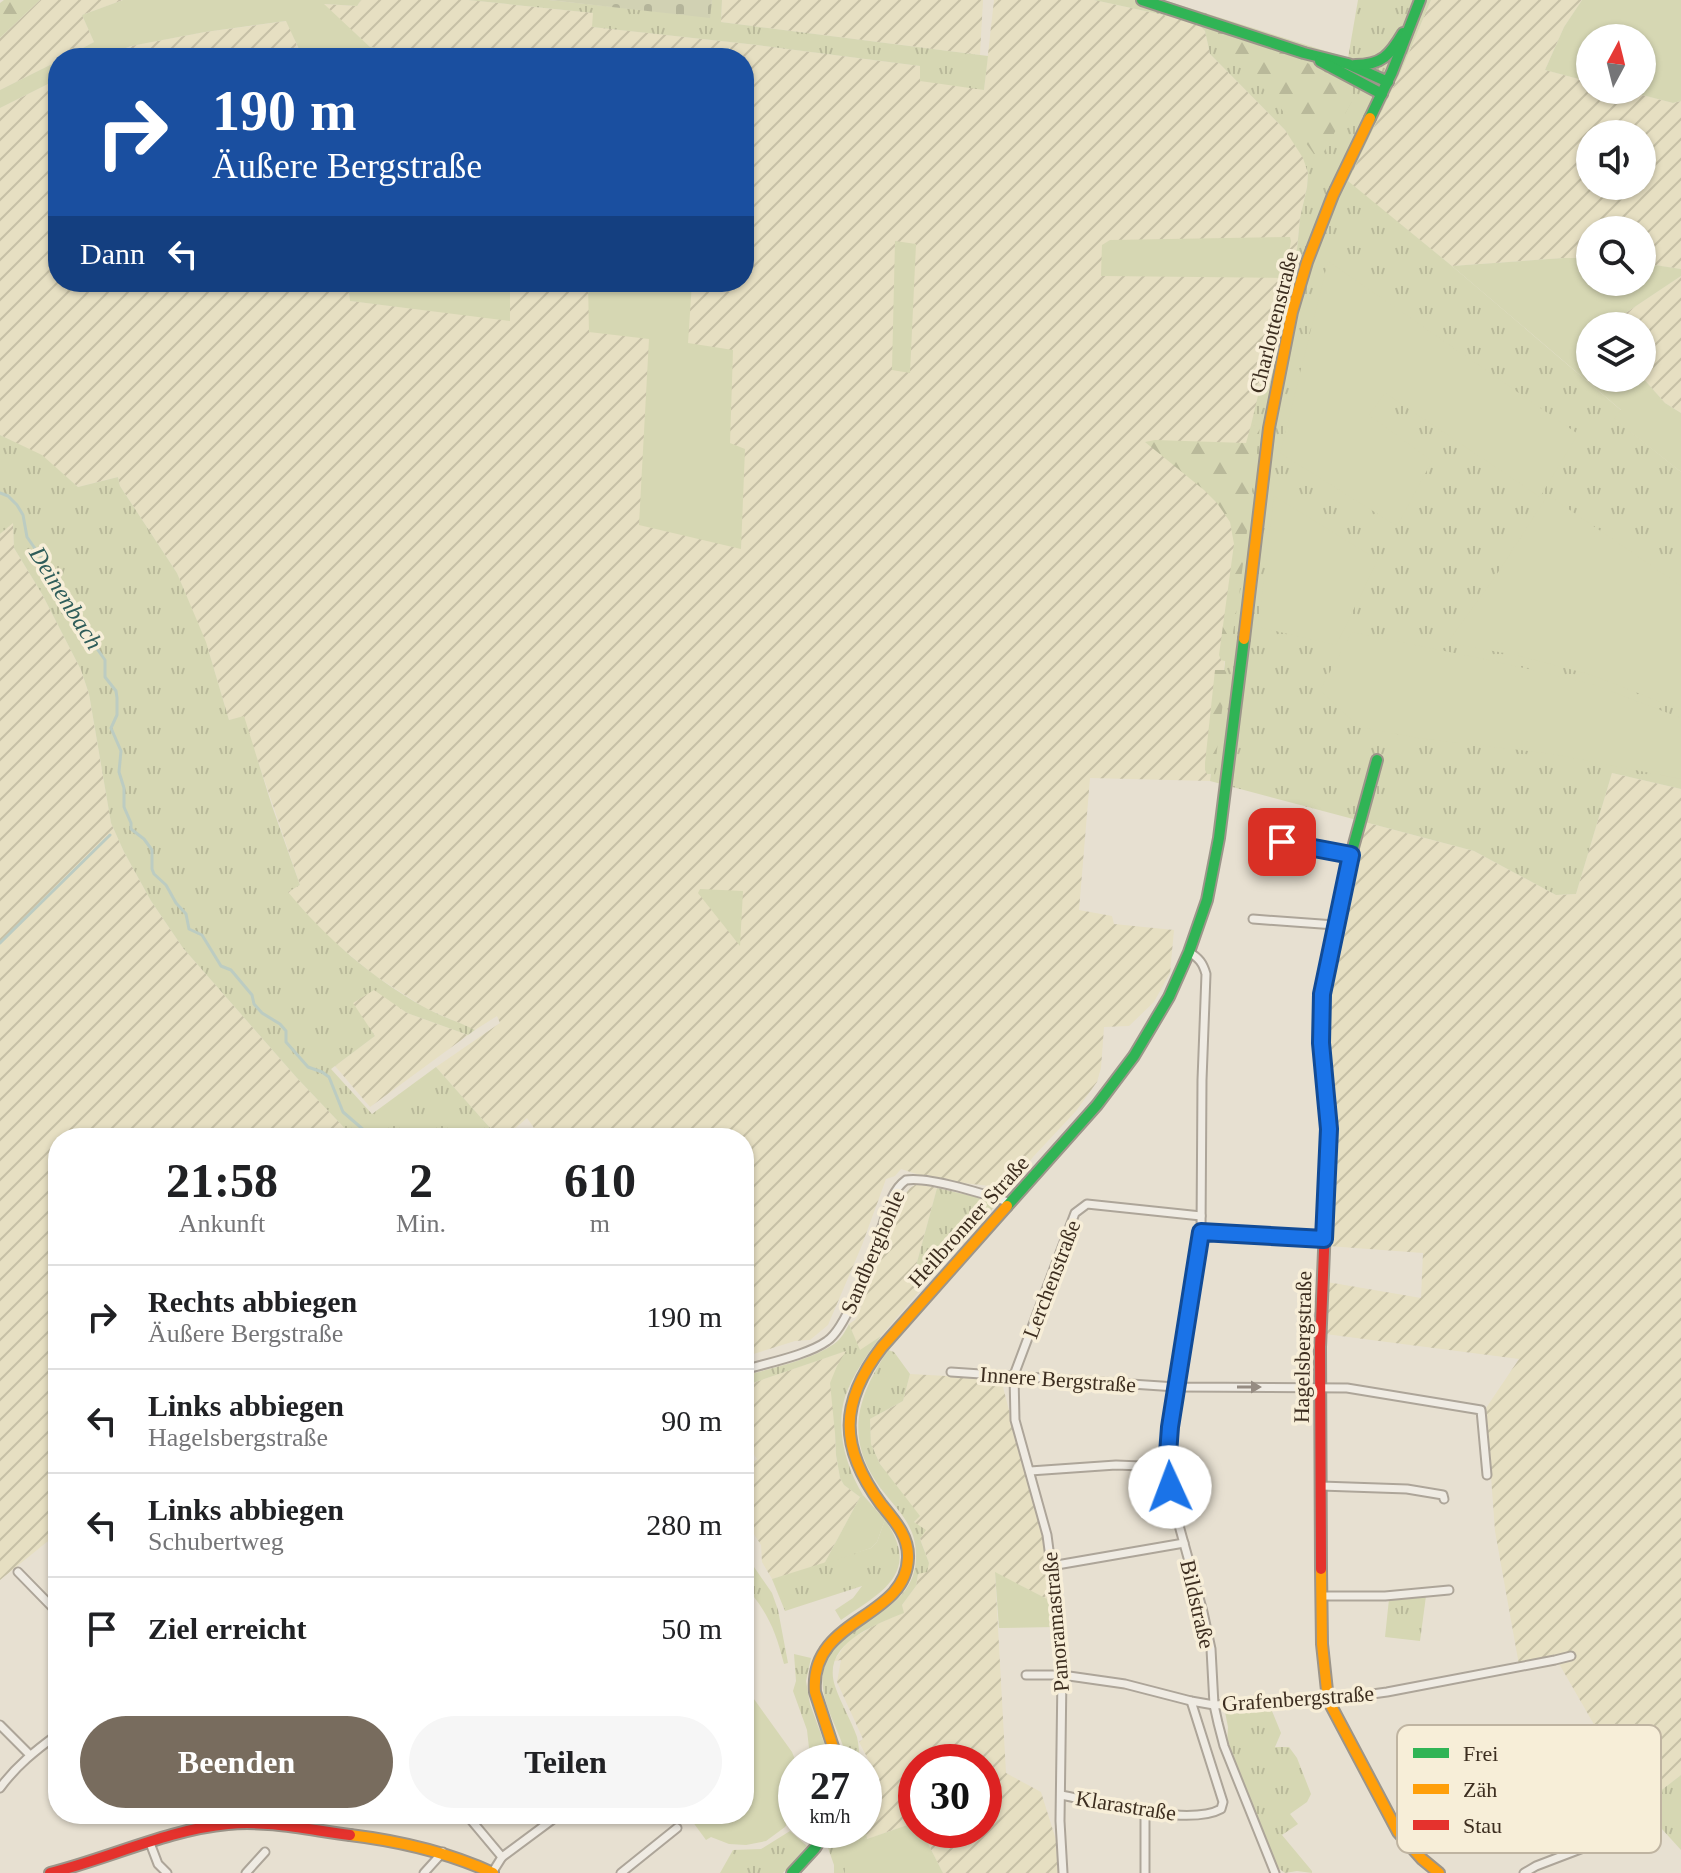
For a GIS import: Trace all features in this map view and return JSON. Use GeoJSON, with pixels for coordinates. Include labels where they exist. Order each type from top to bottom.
{"type":"FeatureCollection","features":[{"type":"Feature","properties":{"kind":"main road"},"geometry":{"type":"LineString","coordinates":[[1142,0],[1304,53],[1366,66],[1382,61],[1394,49],[1414,18]]}},
{"type":"Feature","properties":{"kind":"main road","name":"Charlottenstraße"},"geometry":{"type":"LineString","coordinates":[[1240,675],[1269,428],[1292,312],[1333,195],[1388,82],[1420,0]]}},
{"type":"Feature","properties":{"kind":"main road"},"geometry":{"type":"LineString","coordinates":[[1304,53],[1382,94]]}},
{"type":"Feature","properties":{"kind":"main road"},"geometry":{"type":"LineString","coordinates":[[1348,64],[1388,82]]}},
{"type":"Feature","properties":{"kind":"main road","name":"Heilbronner Straße"},"geometry":{"type":"LineString","coordinates":[[832,1744],[817,1701],[814,1680],[817,1664],[824,1649],[843,1631],[888,1598],[900,1584],[908,1559],[905,1537],[896,1520],[865,1482],[854,1459],[850,1416],[863,1373],[882,1347],[1097,1105],[1156,1022],[1189,952],[1207,900],[1219,838],[1240,675]]}},
{"type":"Feature","properties":{"kind":"main road","name":"Hagelsbergstraße"},"geometry":{"type":"LineString","coordinates":[[1328,1700],[1322,1644],[1320,1347],[1329,1129],[1321,1043],[1322,994],[1351,855],[1377,760]]}},
{"type":"Feature","properties":{"kind":"main road"},"geometry":{"type":"LineString","coordinates":[[1328,1700],[1397,1830]]}},
{"type":"Feature","properties":{"kind":"main road"},"geometry":{"type":"LineString","coordinates":[[50,1873],[177,1834],[230,1824]]}},
{"type":"Feature","properties":{"kind":"main road"},"geometry":{"type":"LineString","coordinates":[[252,1824],[392,1840],[443,1852],[492,1873]]}},
{"type":"Feature","properties":{"kind":"main road"},"geometry":{"type":"LineString","coordinates":[[792,1873],[815,1848]]}},
{"type":"Feature","properties":{"kind":"main road"},"geometry":{"type":"LineString","coordinates":[[1417,1853],[1439,1873]]}},
{"type":"Feature","properties":{"kind":"street"},"geometry":{"type":"LineString","coordinates":[[1282,842],[1351,855]]}},
{"type":"Feature","properties":{"kind":"street"},"geometry":{"type":"LineString","coordinates":[[1253,919],[1335,925]]}},
{"type":"Feature","properties":{"kind":"street","name":"Bildstraße"},"geometry":{"type":"LineString","coordinates":[[1189,952],[1198,958],[1206,974],[1201,1232],[1170,1427],[1167,1467],[1211,1649],[1214,1705],[1224,1746],[1275,1873]]}},
{"type":"Feature","properties":{"kind":"street","name":"Sandberghohle"},"geometry":{"type":"LineString","coordinates":[[754,1367],[809,1349],[827,1341],[837,1331],[868,1266],[894,1192],[906,1180],[925,1180],[1011,1203]]}},
{"type":"Feature","properties":{"kind":"street","name":"Lerchenstraße"},"geometry":{"type":"LineString","coordinates":[[1014,1375],[1075,1213],[1087,1204],[1201,1216]]}},
{"type":"Feature","properties":{"kind":"street"},"geometry":{"type":"LineString","coordinates":[[1201,1232],[1324,1239]]}},
{"type":"Feature","properties":{"kind":"street","name":"Innere Bergstraße"},"geometry":{"type":"LineString","coordinates":[[951,1372],[1176,1387],[1347,1388],[1481,1410],[1487,1475]]}},
{"type":"Feature","properties":{"kind":"street","name":"Panoramastraße"},"geometry":{"type":"LineString","coordinates":[[1014,1375],[1015,1420],[1047,1535],[1062,1675],[1060,1821],[1063,1873]]}},
{"type":"Feature","properties":{"kind":"street"},"geometry":{"type":"LineString","coordinates":[[1030,1471],[1116,1465],[1167,1467]]}},
{"type":"Feature","properties":{"kind":"street"},"geometry":{"type":"LineString","coordinates":[[1321,1486],[1407,1489],[1443,1495],[1444,1499]]}},
{"type":"Feature","properties":{"kind":"street"},"geometry":{"type":"LineString","coordinates":[[1051,1566],[1184,1543]]}},
{"type":"Feature","properties":{"kind":"street"},"geometry":{"type":"LineString","coordinates":[[18,1572],[48,1603]]}},
{"type":"Feature","properties":{"kind":"street"},"geometry":{"type":"LineString","coordinates":[[1322,1596],[1385,1596],[1449,1590]]}},
{"type":"Feature","properties":{"kind":"street","name":"Grafenbergstraße"},"geometry":{"type":"LineString","coordinates":[[1026,1675],[1062,1675],[1125,1684],[1214,1705],[1328,1700],[1387,1692],[1571,1656]]}},
{"type":"Feature","properties":{"kind":"street","name":"Klarastraße"},"geometry":{"type":"LineString","coordinates":[[1061,1795],[1145,1812],[1196,1815],[1212,1814],[1221,1809],[1223,1802],[1191,1701]]}},
{"type":"Feature","properties":{"kind":"street"},"geometry":{"type":"LineString","coordinates":[[0,1725],[30,1755]]}},
{"type":"Feature","properties":{"kind":"street"},"geometry":{"type":"LineString","coordinates":[[0,1788],[30,1755],[48,1742]]}},
{"type":"Feature","properties":{"kind":"street"},"geometry":{"type":"LineString","coordinates":[[1145,1812],[1145,1873]]}},
{"type":"Feature","properties":{"kind":"street"},"geometry":{"type":"LineString","coordinates":[[474,1824],[502,1857]]}},
{"type":"Feature","properties":{"kind":"street"},"geometry":{"type":"LineString","coordinates":[[492,1873],[502,1857],[547,1824]]}},
{"type":"Feature","properties":{"kind":"street"},"geometry":{"type":"LineString","coordinates":[[621,1873],[677,1828]]}},
{"type":"Feature","properties":{"kind":"street"},"geometry":{"type":"LineString","coordinates":[[150,1843],[158,1864],[167,1873]]}},
{"type":"Feature","properties":{"kind":"street"},"geometry":{"type":"LineString","coordinates":[[246,1873],[265,1852]]}},
{"type":"Feature","properties":{"kind":"street"},"geometry":{"type":"LineString","coordinates":[[424,1873],[443,1852]]}},
{"type":"Feature","properties":{"kind":"street"},"geometry":{"type":"LineString","coordinates":[[1524,1873],[1570,1853]]}},
{"type":"Feature","properties":{"kind":"shaded area"},"geometry":{"type":"Polygon","coordinates":[[[40,0],[123,0],[82,15],[94,42],[83,48],[48,48],[48,66],[0,90],[0,38],[40,0]]]}},
{"type":"Feature","properties":{"kind":"shaded area"},"geometry":{"type":"Polygon","coordinates":[[[361,0],[468,0],[594,13],[593,27],[920,66],[984,90],[994,0],[1094,0],[1200,26],[1205,31],[1210,54],[1285,130],[1304,158],[1308,173],[1307,187],[1225,659],[1210,781],[1090,778],[1079,910],[1112,916],[1114,924],[1174,930],[1170,973],[1154,1002],[1129,1026],[1104,1027],[1097,1082],[1076,1111],[1012,1183],[999,1187],[935,1180],[901,1169],[895,1176],[886,1179],[828,1325],[810,1340],[795,1341],[754,1354],[754,1128],[534,1128],[527,1118],[516,1128],[490,1128],[436,1067],[500,1023],[497,1016],[475,1030],[425,1008],[374,975],[327,936],[287,892],[300,885],[243,717],[229,720],[208,649],[177,573],[120,486],[118,477],[78,487],[42,456],[0,435],[0,108],[48,84],[48,292],[349,292],[350,301],[510,320],[510,292],[754,292],[754,48],[378,48],[370,47],[323,4],[357,6],[361,0]]]}},
{"type":"Feature","properties":{"kind":"shaded area"},"geometry":{"type":"Polygon","coordinates":[[[722,0],[983,0],[980,55],[721,22],[722,0]]]}},
{"type":"Feature","properties":{"kind":"shaded area"},"geometry":{"type":"Polygon","coordinates":[[[1431,0],[1582,0],[1564,27],[1545,70],[1576,78],[1576,104],[1656,104],[1656,99],[1673,103],[1681,101],[1681,269],[1656,265],[1656,216],[1576,216],[1576,258],[1452,266],[1347,181],[1402,69],[1431,0]]]}},
{"type":"Feature","properties":{"kind":"shaded area"},"geometry":{"type":"Polygon","coordinates":[[[287,21],[298,48],[126,48],[205,32],[287,21]]]}},
{"type":"Feature","properties":{"kind":"shaded area"},"geometry":{"type":"Polygon","coordinates":[[[1681,276],[1681,413],[1655,392],[1656,312],[1627,312],[1651,296],[1656,296],[1656,293],[1681,276]]]}},
{"type":"Feature","properties":{"kind":"shaded area"},"geometry":{"type":"Polygon","coordinates":[[[13,522],[14,548],[81,670],[89,694],[111,823],[151,901],[183,948],[344,1128],[48,1128],[48,1541],[0,1580],[0,534],[13,522]]]}},
{"type":"Feature","properties":{"kind":"shaded area"},"geometry":{"type":"Polygon","coordinates":[[[1612,773],[1681,789],[1681,1775],[1661,1790],[1661,1725],[1594,1725],[1554,1655],[1519,1665],[1495,1531],[1486,1408],[1519,1359],[1325,1334],[1327,1282],[1421,1298],[1423,1253],[1328,1246],[1334,1141],[1325,1044],[1327,994],[1343,907],[1364,822],[1474,851],[1556,895],[1576,894],[1612,773]]]}},
{"type":"Feature","properties":{"kind":"shaded area"},"geometry":{"type":"Polygon","coordinates":[[[375,989],[407,1013],[468,1035],[370,1107],[335,1066],[375,1036],[352,1003],[375,989]]]}},
{"type":"Feature","properties":{"kind":"shaded area"},"geometry":{"type":"Polygon","coordinates":[[[918,1183],[937,1188],[913,1277],[927,1282],[881,1336],[860,1351],[849,1324],[856,1319],[903,1197],[918,1183]]]}},
{"type":"Feature","properties":{"kind":"shaded area"},"geometry":{"type":"Polygon","coordinates":[[[848,1350],[835,1433],[836,1455],[844,1485],[860,1497],[824,1564],[772,1579],[762,1562],[761,1545],[754,1534],[754,1461],[757,1459],[754,1455],[754,1383],[848,1350]]]}},
{"type":"Feature","properties":{"kind":"shaded area"},"geometry":{"type":"Polygon","coordinates":[[[910,1374],[1001,1379],[1040,1519],[1048,1555],[1051,1601],[995,1573],[1006,1773],[1041,1792],[1056,1840],[1058,1873],[943,1873],[930,1848],[1002,1848],[1002,1744],[898,1744],[898,1828],[882,1834],[882,1744],[860,1744],[863,1739],[837,1682],[841,1660],[834,1661],[848,1641],[903,1613],[902,1605],[916,1586],[918,1574],[929,1563],[914,1522],[919,1516],[880,1464],[871,1444],[870,1419],[903,1401],[910,1374]]]}},
{"type":"Feature","properties":{"kind":"green space"},"geometry":{"type":"Polygon","coordinates":[[[4,0],[40,0],[0,38],[0,3],[4,0]]]}},
{"type":"Feature","properties":{"kind":"green space"},"geometry":{"type":"Polygon","coordinates":[[[123,0],[361,0],[357,6],[324,4],[370,47],[378,48],[298,48],[286,21],[205,32],[126,48],[83,48],[94,42],[82,15],[123,0]]]}},
{"type":"Feature","properties":{"kind":"green space"},"geometry":{"type":"Polygon","coordinates":[[[468,0],[549,0],[709,17],[712,0],[722,0],[721,22],[988,56],[984,90],[920,81],[920,66],[592,27],[593,13],[468,0]]]}},
{"type":"Feature","properties":{"kind":"green space"},"geometry":{"type":"Polygon","coordinates":[[[549,0],[712,0],[710,18],[549,0]]]}},
{"type":"Feature","properties":{"kind":"green space"},"geometry":{"type":"Polygon","coordinates":[[[1094,0],[1164,0],[1348,58],[1358,0],[1431,0],[1402,69],[1348,181],[1576,372],[1576,392],[1600,392],[1622,411],[1615,419],[1681,472],[1681,789],[1612,773],[1576,894],[1556,895],[1474,851],[1210,781],[1255,426],[1251,425],[1283,291],[1297,249],[1308,173],[1303,158],[1285,130],[1210,54],[1205,31],[1200,26],[1094,0]]]}},
{"type":"Feature","properties":{"kind":"green space"},"geometry":{"type":"Polygon","coordinates":[[[1582,0],[1681,0],[1681,101],[1673,103],[1656,99],[1656,24],[1576,24],[1576,78],[1545,70],[1564,27],[1582,0]]]}},
{"type":"Feature","properties":{"kind":"green space"},"geometry":{"type":"Polygon","coordinates":[[[1222,29],[1292,55],[1348,84],[1353,91],[1352,101],[1321,157],[1316,157],[1277,103],[1218,40],[1222,29]]]}},
{"type":"Feature","properties":{"kind":"green space"},"geometry":{"type":"Polygon","coordinates":[[[48,66],[48,84],[0,108],[0,90],[48,66]]]}},
{"type":"Feature","properties":{"kind":"green space"},"geometry":{"type":"Polygon","coordinates":[[[1290,237],[1284,278],[1101,276],[1102,245],[1110,240],[1290,237]]]}},
{"type":"Feature","properties":{"kind":"green space"},"geometry":{"type":"Polygon","coordinates":[[[895,241],[916,244],[910,373],[892,370],[895,241]]]}},
{"type":"Feature","properties":{"kind":"green space"},"geometry":{"type":"Polygon","coordinates":[[[1576,258],[1576,296],[1651,296],[1627,312],[1576,312],[1576,372],[1452,266],[1576,258]]]}},
{"type":"Feature","properties":{"kind":"green space"},"geometry":{"type":"Polygon","coordinates":[[[1328,261],[1578,434],[1540,497],[1385,393],[1369,415],[1432,461],[1397,526],[1280,453],[1328,261]]]}},
{"type":"Feature","properties":{"kind":"green space"},"geometry":{"type":"Polygon","coordinates":[[[1656,265],[1681,269],[1681,276],[1656,293],[1656,265]]]}},
{"type":"Feature","properties":{"kind":"green space"},"geometry":{"type":"Polygon","coordinates":[[[349,292],[510,292],[510,321],[350,301],[349,292]]]}},
{"type":"Feature","properties":{"kind":"green space"},"geometry":{"type":"Polygon","coordinates":[[[588,292],[691,292],[688,343],[733,350],[730,443],[745,449],[741,549],[639,525],[649,339],[589,332],[588,292]]]}},
{"type":"Feature","properties":{"kind":"green space"},"geometry":{"type":"Polygon","coordinates":[[[1600,392],[1655,392],[1681,413],[1681,472],[1614,419],[1621,410],[1600,392]]]}},
{"type":"Feature","properties":{"kind":"green space"},"geometry":{"type":"Polygon","coordinates":[[[1251,425],[1260,426],[1228,662],[1221,660],[1219,655],[1234,544],[1230,522],[1204,490],[1145,442],[1246,443],[1251,425]]]}},
{"type":"Feature","properties":{"kind":"green space"},"geometry":{"type":"Polygon","coordinates":[[[0,435],[42,455],[78,487],[118,477],[120,486],[177,573],[206,642],[229,720],[244,716],[300,885],[288,892],[334,941],[368,970],[424,1007],[475,1030],[468,1035],[407,1013],[374,990],[353,1003],[375,1036],[331,1069],[372,1114],[436,1067],[490,1128],[344,1128],[183,948],[151,901],[111,823],[89,694],[81,670],[14,548],[13,523],[0,534],[0,435]]]}},
{"type":"Feature","properties":{"kind":"green space"},"geometry":{"type":"Polygon","coordinates":[[[1548,495],[1681,586],[1681,710],[1592,675],[1516,655],[1447,643],[1495,577],[1548,495]]]}},
{"type":"Feature","properties":{"kind":"green space"},"geometry":{"type":"Polygon","coordinates":[[[1274,496],[1378,560],[1336,645],[1258,627],[1274,496]]]}},
{"type":"Feature","properties":{"kind":"green space"},"geometry":{"type":"Polygon","coordinates":[[[1352,632],[1592,684],[1681,718],[1681,779],[1553,754],[1418,738],[1359,727],[1320,690],[1352,632]]]}},
{"type":"Feature","properties":{"kind":"green space"},"geometry":{"type":"Polygon","coordinates":[[[1215,670],[1227,670],[1214,774],[1207,774],[1205,763],[1215,670]]]}},
{"type":"Feature","properties":{"kind":"green space"},"geometry":{"type":"Polygon","coordinates":[[[700,889],[743,891],[740,946],[698,893],[700,889]]]}},
{"type":"Feature","properties":{"kind":"green space"},"geometry":{"type":"Polygon","coordinates":[[[937,1188],[990,1200],[994,1206],[927,1282],[913,1277],[937,1188]]]}},
{"type":"Feature","properties":{"kind":"green space"},"geometry":{"type":"Polygon","coordinates":[[[849,1324],[860,1350],[881,1336],[852,1380],[842,1409],[844,1448],[863,1495],[860,1497],[840,1478],[836,1455],[830,1383],[846,1351],[754,1383],[754,1373],[814,1355],[834,1344],[849,1324]]]}},
{"type":"Feature","properties":{"kind":"green space"},"geometry":{"type":"Polygon","coordinates":[[[888,1350],[894,1352],[910,1374],[903,1401],[870,1419],[871,1444],[880,1464],[920,1516],[914,1522],[926,1530],[920,1539],[929,1563],[927,1572],[918,1574],[916,1586],[902,1605],[904,1613],[853,1638],[836,1659],[833,1671],[835,1686],[859,1744],[842,1744],[824,1697],[823,1674],[829,1656],[856,1629],[903,1593],[913,1576],[916,1554],[910,1529],[873,1476],[859,1440],[861,1405],[888,1350]]]}},
{"type":"Feature","properties":{"kind":"green space"},"geometry":{"type":"Polygon","coordinates":[[[863,1495],[885,1520],[877,1542],[871,1548],[824,1564],[860,1497],[863,1495]]]}},
{"type":"Feature","properties":{"kind":"green space"},"geometry":{"type":"Polygon","coordinates":[[[885,1520],[900,1554],[898,1568],[883,1590],[841,1620],[835,1610],[853,1598],[862,1586],[785,1611],[772,1579],[871,1548],[877,1542],[885,1520]]]}},
{"type":"Feature","properties":{"kind":"green space"},"geometry":{"type":"Polygon","coordinates":[[[754,1567],[772,1593],[788,1663],[784,1664],[765,1613],[754,1597],[754,1567]]]}},
{"type":"Feature","properties":{"kind":"green space"},"geometry":{"type":"Polygon","coordinates":[[[995,1572],[1051,1601],[1054,1627],[999,1628],[995,1572]]]}},
{"type":"Feature","properties":{"kind":"green space"},"geometry":{"type":"Polygon","coordinates":[[[1426,1596],[1420,1641],[1385,1637],[1389,1599],[1426,1596]]]}},
{"type":"Feature","properties":{"kind":"green space"},"geometry":{"type":"Polygon","coordinates":[[[794,1654],[811,1658],[806,1681],[810,1704],[824,1744],[809,1744],[807,1730],[793,1691],[796,1681],[794,1654]]]}},
{"type":"Feature","properties":{"kind":"green space"},"geometry":{"type":"Polygon","coordinates":[[[754,1699],[786,1744],[778,1744],[778,1832],[766,1841],[746,1845],[729,1844],[711,1837],[706,1840],[694,1824],[754,1824],[754,1699]]]}},
{"type":"Feature","properties":{"kind":"green space"},"geometry":{"type":"Polygon","coordinates":[[[1272,1711],[1281,1733],[1275,1747],[1289,1747],[1297,1758],[1311,1794],[1307,1802],[1290,1814],[1298,1824],[1282,1835],[1312,1873],[1285,1873],[1277,1867],[1227,1743],[1225,1712],[1272,1711]]]}},
{"type":"Feature","properties":{"kind":"green space"},"geometry":{"type":"Polygon","coordinates":[[[1681,1775],[1681,1850],[1661,1828],[1661,1790],[1681,1775]]]}},
{"type":"Feature","properties":{"kind":"green space"},"geometry":{"type":"Polygon","coordinates":[[[898,1828],[898,1848],[930,1848],[943,1873],[845,1873],[845,1848],[882,1848],[882,1834],[898,1828]]]}},
{"type":"Feature","properties":{"kind":"green space"},"geometry":{"type":"Polygon","coordinates":[[[778,1838],[778,1848],[805,1848],[783,1873],[720,1873],[733,1850],[761,1849],[778,1838]]]}},
{"type":"Feature","properties":{"kind":"green space"},"geometry":{"type":"Polygon","coordinates":[[[828,1848],[845,1848],[845,1873],[834,1873],[828,1848]]]}},
{"type":"Feature","properties":{"kind":"waterway","name":"Deinenbach"},"geometry":{"type":"LineString","coordinates":[[0,493],[17,505],[23,515],[27,537],[65,592],[67,609],[85,624],[105,660],[105,677],[116,691],[117,698],[117,715],[111,728],[121,751],[119,772],[124,788],[124,807],[131,829],[152,850],[154,874],[166,885],[186,914],[189,929],[202,935],[221,966],[231,970],[252,995],[254,1004],[262,1013],[280,1024],[286,1031],[286,1042],[308,1067],[329,1077],[343,1112],[361,1128]]}},
{"type":"Feature","properties":{"kind":"waterway"},"geometry":{"type":"LineString","coordinates":[[0,943],[110,835]]}},
{"type":"Feature","properties":{"kind":"traffic: fast"},"geometry":{"type":"LineString","coordinates":[[1142,0],[1304,53],[1348,64],[1388,82]]}},
{"type":"Feature","properties":{"kind":"traffic: fast"},"geometry":{"type":"LineString","coordinates":[[1370,118],[1420,0]]}},
{"type":"Feature","properties":{"kind":"traffic: fast"},"geometry":{"type":"LineString","coordinates":[[1355,65],[1379,61],[1403,33]]}},
{"type":"Feature","properties":{"kind":"traffic: fast"},"geometry":{"type":"LineString","coordinates":[[1320,61],[1382,94]]}},
{"type":"Feature","properties":{"kind":"traffic: fast"},"geometry":{"type":"LineString","coordinates":[[1007,1206],[1097,1105],[1134,1056],[1169,997],[1189,952],[1207,900],[1219,838],[1244,639]]}},
{"type":"Feature","properties":{"kind":"traffic: fast"},"geometry":{"type":"LineString","coordinates":[[1328,1155],[1329,1129],[1321,1043],[1322,994],[1351,855],[1377,760]]}},
{"type":"Feature","properties":{"kind":"traffic: fast"},"geometry":{"type":"LineString","coordinates":[[792,1873],[815,1848]]}},
{"type":"Feature","properties":{"kind":"traffic: slow"},"geometry":{"type":"LineString","coordinates":[[1244,639],[1269,428],[1292,312],[1333,195],[1370,118]]}},
{"type":"Feature","properties":{"kind":"traffic: slow"},"geometry":{"type":"LineString","coordinates":[[832,1744],[815,1692],[817,1667],[827,1648],[841,1633],[892,1595],[903,1578],[908,1558],[900,1529],[867,1483],[857,1463],[850,1425],[858,1387],[882,1347],[1007,1206]]}},
{"type":"Feature","properties":{"kind":"traffic: slow"},"geometry":{"type":"LineString","coordinates":[[1321,1569],[1322,1644],[1328,1700],[1397,1830]]}},
{"type":"Feature","properties":{"kind":"traffic: slow"},"geometry":{"type":"LineString","coordinates":[[350,1835],[423,1848],[493,1873]]}},
{"type":"Feature","properties":{"kind":"traffic: slow"},"geometry":{"type":"LineString","coordinates":[[1417,1853],[1439,1873]]}},
{"type":"Feature","properties":{"kind":"traffic: jam"},"geometry":{"type":"LineString","coordinates":[[1321,1569],[1320,1347],[1328,1155]]}},
{"type":"Feature","properties":{"kind":"traffic: jam"},"geometry":{"type":"LineString","coordinates":[[50,1873],[161,1838],[228,1824]]}},
{"type":"Feature","properties":{"kind":"traffic: jam"},"geometry":{"type":"LineString","coordinates":[[274,1824],[350,1835]]}},
{"type":"Feature","properties":{"kind":"route"},"geometry":{"type":"LineString","coordinates":[[1170,1487],[1167,1467],[1170,1427],[1201,1232],[1324,1239],[1329,1129],[1321,1043],[1322,994],[1351,855],[1282,842]]}}]}
